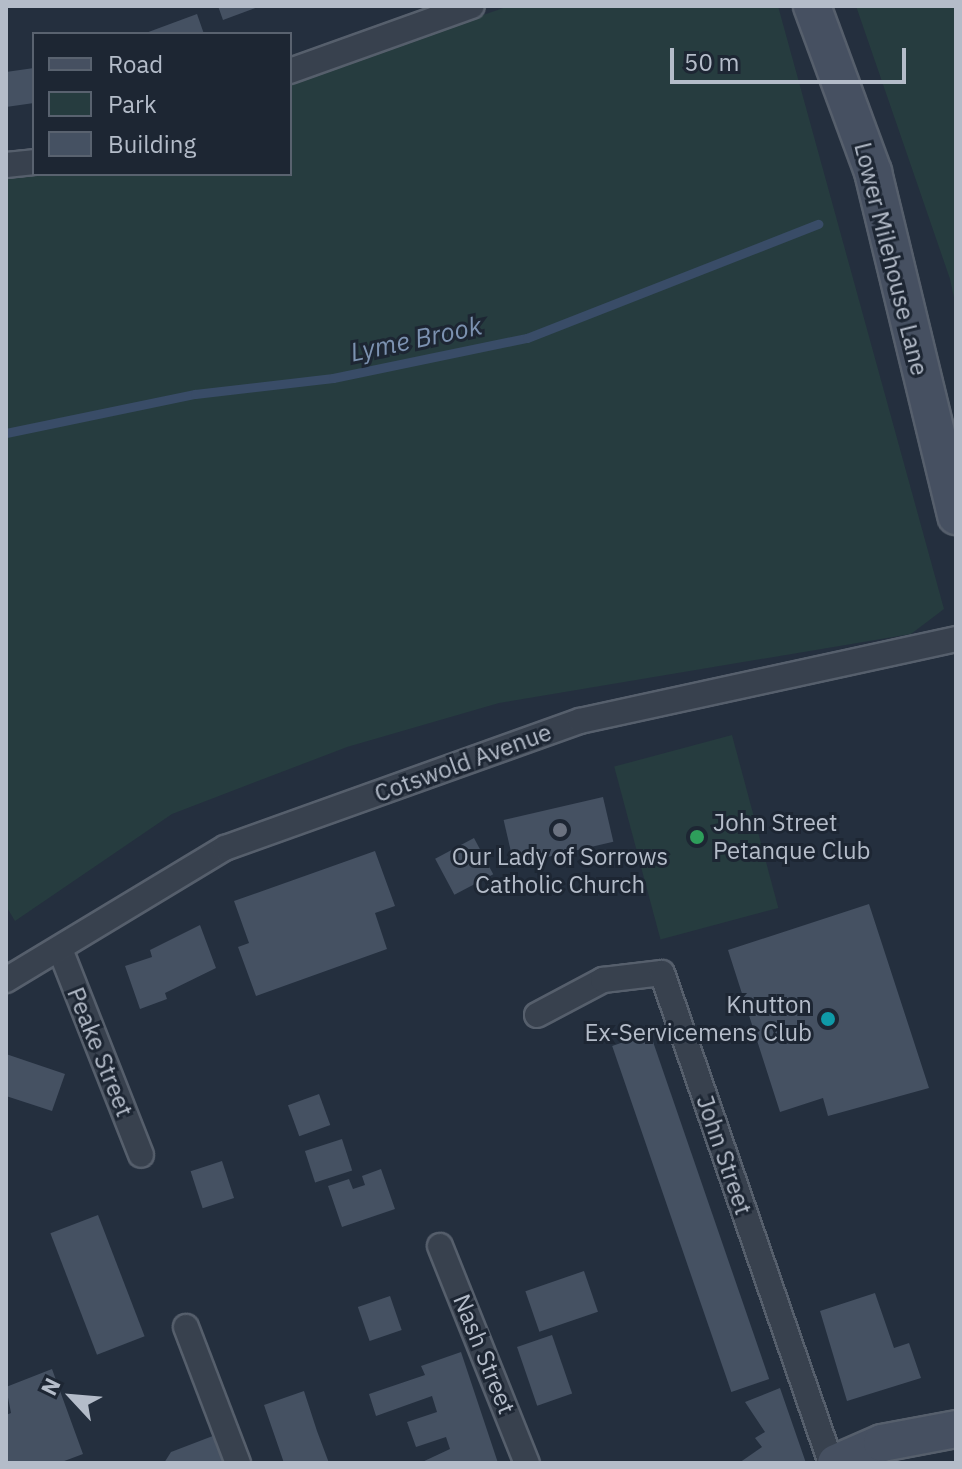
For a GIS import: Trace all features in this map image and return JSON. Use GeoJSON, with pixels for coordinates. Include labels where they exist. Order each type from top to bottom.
{"type":"FeatureCollection","features":[{"type":"Feature","properties":{"kind":"main road","name":"Lower Milehouse Lane"},"geometry":{"type":"LineString","coordinates":[[812,6],[873,172],[956,516]]}},
{"type":"Feature","properties":{"kind":"main road"},"geometry":{"type":"LineString","coordinates":[[833,1463],[882,1443],[956,1429]]}},
{"type":"Feature","properties":{"kind":"street"},"geometry":{"type":"LineString","coordinates":[[292,70],[472,6]]}},
{"type":"Feature","properties":{"kind":"street"},"geometry":{"type":"LineString","coordinates":[[6,165],[32,162]]}},
{"type":"Feature","properties":{"kind":"street","name":"Cotswold Avenue"},"geometry":{"type":"LineString","coordinates":[[6,980],[225,848],[580,721],[956,639]]}},
{"type":"Feature","properties":{"kind":"street","name":"Peake Street"},"geometry":{"type":"LineString","coordinates":[[60,949],[141,1155]]}},
{"type":"Feature","properties":{"kind":"street","name":"John Street"},"geometry":{"type":"LineString","coordinates":[[537,1015],[603,980],[662,973],[833,1463]]}},
{"type":"Feature","properties":{"kind":"street","name":"Nash Street"},"geometry":{"type":"LineString","coordinates":[[440,1246],[527,1463]]}},
{"type":"Feature","properties":{"kind":"street"},"geometry":{"type":"LineString","coordinates":[[186,1327],[238,1463]]}},
{"type":"Feature","properties":{"kind":"green space"},"geometry":{"type":"Polygon","coordinates":[[[509,6],[778,6],[944,609],[911,634],[499,703],[347,747],[172,814],[15,921],[6,906],[6,178],[32,172],[32,176],[292,176],[292,81],[509,6]]]}},
{"type":"Feature","properties":{"kind":"green space"},"geometry":{"type":"Polygon","coordinates":[[[856,6],[956,6],[956,307],[950,279],[856,6]]]}},
{"type":"Feature","properties":{"kind":"green space","name":"John Street Petanque Club"},"geometry":{"type":"Polygon","coordinates":[[[732,735],[778,908],[660,939],[614,767],[732,735]]]}},
{"type":"Feature","properties":{"kind":"building"},"geometry":{"type":"Polygon","coordinates":[[[218,6],[261,6],[223,20],[218,6]]]}},
{"type":"Feature","properties":{"kind":"building"},"geometry":{"type":"Polygon","coordinates":[[[197,14],[203,32],[148,32],[197,14]]]}},
{"type":"Feature","properties":{"kind":"building"},"geometry":{"type":"Polygon","coordinates":[[[32,68],[32,103],[6,107],[6,72],[32,68]]]}},
{"type":"Feature","properties":{"kind":"building"},"geometry":{"type":"Polygon","coordinates":[[[603,797],[613,842],[514,865],[504,820],[603,797]]]}},
{"type":"Feature","properties":{"kind":"building"},"geometry":{"type":"Polygon","coordinates":[[[474,838],[493,874],[454,895],[435,859],[474,838]]]}},
{"type":"Feature","properties":{"kind":"building"},"geometry":{"type":"Polygon","coordinates":[[[375,851],[395,906],[375,913],[387,949],[256,996],[238,947],[249,943],[234,901],[375,851]]]}},
{"type":"Feature","properties":{"kind":"building","name":"Knutton Ex-Servicemens Club"},"geometry":{"type":"Polygon","coordinates":[[[869,904],[929,1088],[828,1116],[823,1098],[780,1112],[728,950],[869,904]]]}},
{"type":"Feature","properties":{"kind":"building"},"geometry":{"type":"Polygon","coordinates":[[[200,925],[216,968],[165,993],[167,999],[140,1009],[125,966],[152,957],[150,950],[200,925]]]}},
{"type":"Feature","properties":{"kind":"building"},"geometry":{"type":"Polygon","coordinates":[[[650,1033],[769,1379],[731,1392],[612,1046],[650,1033]]]}},
{"type":"Feature","properties":{"kind":"building"},"geometry":{"type":"Polygon","coordinates":[[[6,1054],[65,1074],[52,1111],[6,1096],[6,1054]]]}},
{"type":"Feature","properties":{"kind":"building"},"geometry":{"type":"Polygon","coordinates":[[[319,1094],[330,1125],[299,1136],[288,1105],[319,1094]]]}},
{"type":"Feature","properties":{"kind":"building"},"geometry":{"type":"Polygon","coordinates":[[[342,1139],[352,1170],[315,1182],[305,1151],[342,1139]]]}},
{"type":"Feature","properties":{"kind":"building"},"geometry":{"type":"Polygon","coordinates":[[[222,1161],[234,1198],[203,1208],[191,1171],[222,1161]]]}},
{"type":"Feature","properties":{"kind":"building"},"geometry":{"type":"Polygon","coordinates":[[[381,1169],[395,1209],[342,1227],[328,1186],[349,1179],[353,1189],[365,1185],[362,1176],[381,1169]]]}},
{"type":"Feature","properties":{"kind":"building"},"geometry":{"type":"Polygon","coordinates":[[[98,1215],[145,1336],[97,1355],[50,1233],[98,1215]]]}},
{"type":"Feature","properties":{"kind":"building"},"geometry":{"type":"Polygon","coordinates":[[[584,1271],[598,1312],[539,1332],[525,1291],[584,1271]]]}},
{"type":"Feature","properties":{"kind":"building"},"geometry":{"type":"Polygon","coordinates":[[[875,1293],[894,1348],[909,1343],[921,1378],[847,1401],[820,1311],[875,1293]]]}},
{"type":"Feature","properties":{"kind":"building"},"geometry":{"type":"Polygon","coordinates":[[[390,1296],[402,1330],[370,1341],[358,1307],[390,1296]]]}},
{"type":"Feature","properties":{"kind":"building"},"geometry":{"type":"Polygon","coordinates":[[[552,1335],[572,1394],[537,1406],[517,1347],[552,1335]]]}},
{"type":"Feature","properties":{"kind":"building"},"geometry":{"type":"Polygon","coordinates":[[[461,1352],[498,1463],[420,1463],[450,1449],[446,1437],[416,1447],[407,1422],[437,1412],[432,1396],[376,1416],[369,1394],[425,1375],[421,1366],[461,1352]]]}},
{"type":"Feature","properties":{"kind":"building"},"geometry":{"type":"Polygon","coordinates":[[[52,1369],[83,1454],[59,1463],[6,1463],[6,1415],[11,1413],[6,1387],[52,1369]]]}},
{"type":"Feature","properties":{"kind":"building"},"geometry":{"type":"Polygon","coordinates":[[[780,1388],[806,1463],[739,1463],[762,1447],[755,1438],[765,1432],[745,1402],[780,1388]]]}},
{"type":"Feature","properties":{"kind":"building"},"geometry":{"type":"Polygon","coordinates":[[[304,1391],[329,1463],[284,1463],[264,1405],[304,1391]]]}},
{"type":"Feature","properties":{"kind":"building"},"geometry":{"type":"Polygon","coordinates":[[[218,1434],[228,1463],[164,1463],[171,1452],[218,1434]]]}},
{"type":"Feature","properties":{"kind":"waterway","name":"Lyme Brook"},"geometry":{"type":"LineString","coordinates":[[6,433],[195,394],[333,378],[527,338],[818,224]]}},
{"type":"Feature","properties":{"kind":"place","name":"Our Lady of Sorrows Catholic Church"},"geometry":{"type":"Point","coordinates":[560,830]}},
{"type":"Feature","properties":{"kind":"place","name":"John Street Petanque Club"},"geometry":{"type":"Point","coordinates":[697,837]}},
{"type":"Feature","properties":{"kind":"place","name":"Knutton Ex-Servicemens Club"},"geometry":{"type":"Point","coordinates":[828,1019]}}]}
